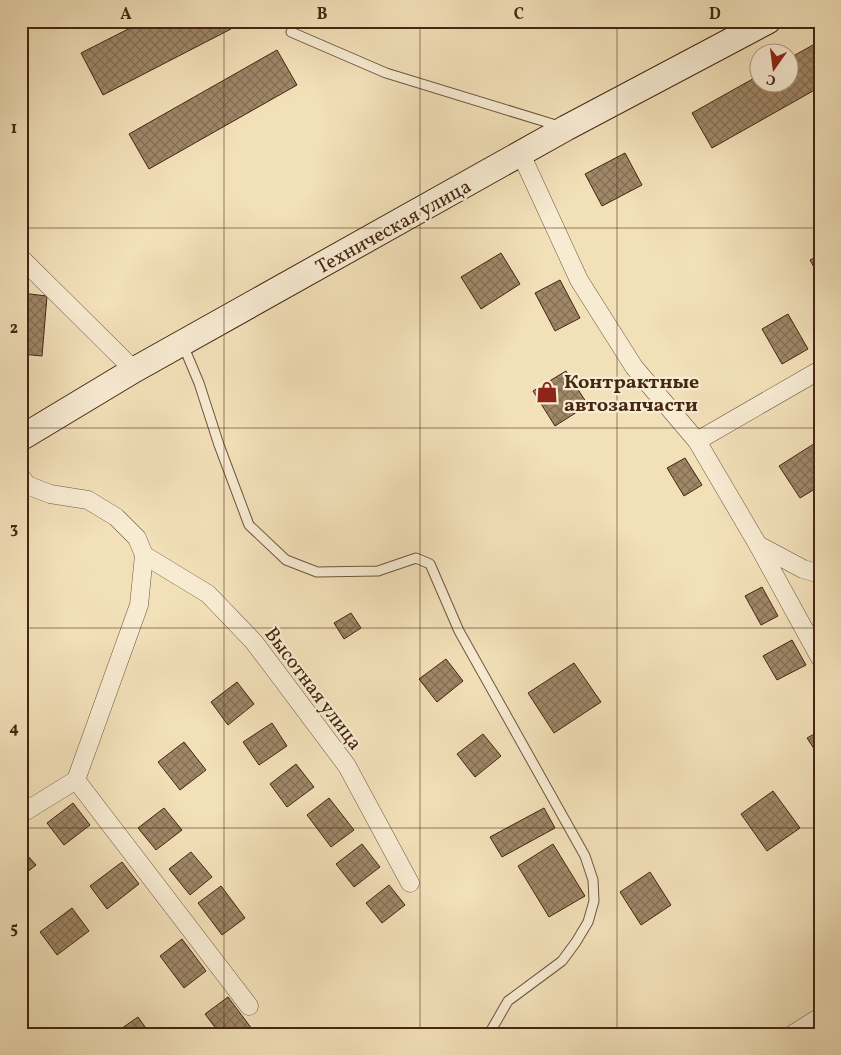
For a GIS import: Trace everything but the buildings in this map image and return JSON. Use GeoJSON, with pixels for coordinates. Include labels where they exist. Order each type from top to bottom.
{"type":"FeatureCollection","features":[{"type":"Feature","properties":{"kind":"street","name":"Техническая улица"},"geometry":{"type":"LineString","coordinates":[[21,438],[134,370],[566,128],[768,21]]}},
{"type":"Feature","properties":{"kind":"street"},"geometry":{"type":"LineString","coordinates":[[521,154],[579,280],[634,367],[696,441],[758,545],[820,658]]}},
{"type":"Feature","properties":{"kind":"street"},"geometry":{"type":"LineString","coordinates":[[21,258],[134,370]]}},
{"type":"Feature","properties":{"kind":"street"},"geometry":{"type":"LineString","coordinates":[[696,441],[820,370]]}},
{"type":"Feature","properties":{"kind":"street"},"geometry":{"type":"LineString","coordinates":[[21,477],[27,485],[50,494],[88,500],[116,517],[137,538],[144,556],[140,605],[76,780],[21,814]]}},
{"type":"Feature","properties":{"kind":"street"},"geometry":{"type":"LineString","coordinates":[[758,545],[803,569],[820,574]]}},
{"type":"Feature","properties":{"kind":"street","name":"Высотная улица"},"geometry":{"type":"LineString","coordinates":[[144,556],[208,594],[254,642],[346,766],[410,883]]}},
{"type":"Feature","properties":{"kind":"street"},"geometry":{"type":"LineString","coordinates":[[76,780],[249,1006]]}},
{"type":"Feature","properties":{"kind":"street"},"geometry":{"type":"LineString","coordinates":[[793,1034],[820,1017]]}},
{"type":"Feature","properties":{"kind":"lane"},"geometry":{"type":"LineString","coordinates":[[291,32],[386,73],[566,128]]}},
{"type":"Feature","properties":{"kind":"lane"},"geometry":{"type":"LineString","coordinates":[[182,343],[199,383],[219,445],[249,525],[286,560],[317,572],[378,571],[416,558],[430,564],[458,631],[586,856],[593,880],[594,901],[588,922],[562,961],[508,1001],[489,1034]]}},
{"type":"Feature","properties":{"kind":"place","name":"Контрактные автозапчасти"},"geometry":{"type":"Point","coordinates":[547,392]}}]}
